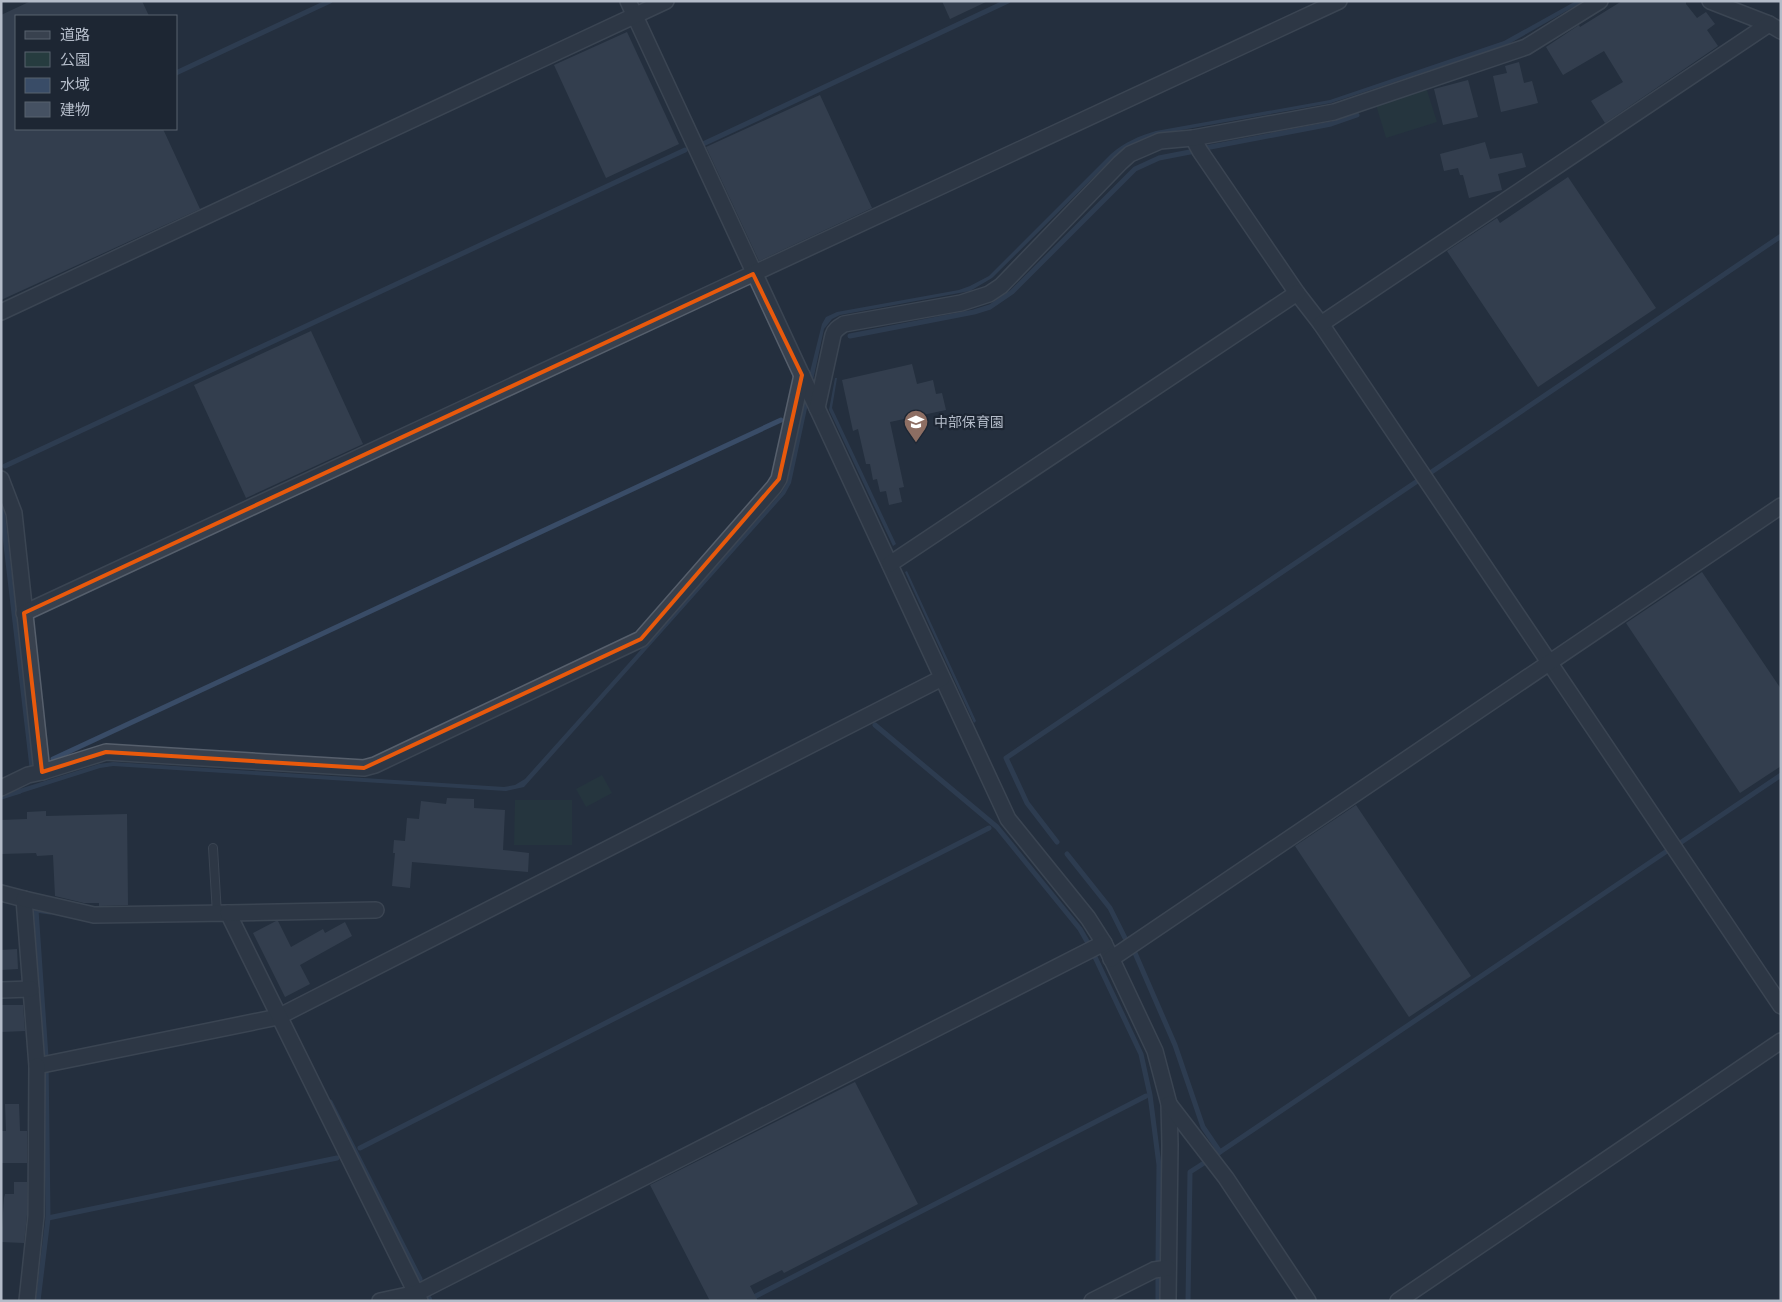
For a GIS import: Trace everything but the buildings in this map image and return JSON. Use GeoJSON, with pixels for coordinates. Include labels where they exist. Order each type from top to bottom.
{"type":"FeatureCollection","features":[{"type":"Feature","properties":{"kind":"street"},"geometry":{"type":"LineString","coordinates":[[628,1],[753,274],[804,378],[1008,820],[1088,918],[1104,944],[1155,1051],[1169,1104],[1168,1301]]}},
{"type":"Feature","properties":{"kind":"street"},"geometry":{"type":"LineString","coordinates":[[1,312],[666,1]]}},
{"type":"Feature","properties":{"kind":"street"},"geometry":{"type":"LineString","coordinates":[[24,613],[1339,1]]}},
{"type":"Feature","properties":{"kind":"street"},"geometry":{"type":"LineString","coordinates":[[814,403],[833,335],[840,326],[961,303],[989,294],[1001,286],[1130,154],[1160,141],[1193,138],[1343,109],[1526,47],[1600,1]]}},
{"type":"Feature","properties":{"kind":"street"},"geometry":{"type":"LineString","coordinates":[[1710,1],[1775,28]]}},
{"type":"Feature","properties":{"kind":"street"},"geometry":{"type":"LineString","coordinates":[[1321,324],[1775,28]]}},
{"type":"Feature","properties":{"kind":"street"},"geometry":{"type":"LineString","coordinates":[[1193,138],[1297,293],[1321,324],[1781,1006]]}},
{"type":"Feature","properties":{"kind":"street"},"geometry":{"type":"LineString","coordinates":[[890,564],[1297,293]]}},
{"type":"Feature","properties":{"kind":"street"},"geometry":{"type":"LineString","coordinates":[[1,788],[28,775],[106,752],[364,768],[375,765],[641,639],[779,479],[804,378]]}},
{"type":"Feature","properties":{"kind":"street"},"geometry":{"type":"LineString","coordinates":[[1,479],[14,512],[42,772]]}},
{"type":"Feature","properties":{"kind":"street"},"geometry":{"type":"LineString","coordinates":[[1111,959],[1781,506]]}},
{"type":"Feature","properties":{"kind":"street"},"geometry":{"type":"LineString","coordinates":[[43,1065],[278,1017],[942,678]]}},
{"type":"Feature","properties":{"kind":"street"},"geometry":{"type":"LineString","coordinates":[[1,893],[94,915],[376,910]]}},
{"type":"Feature","properties":{"kind":"street"},"geometry":{"type":"LineString","coordinates":[[24,899],[31,989],[43,1065],[36,1216],[27,1301]]}},
{"type":"Feature","properties":{"kind":"street"},"geometry":{"type":"LineString","coordinates":[[222,914],[278,1017],[418,1297]]}},
{"type":"Feature","properties":{"kind":"street"},"geometry":{"type":"LineString","coordinates":[[380,1301],[418,1297],[1104,944]]}},
{"type":"Feature","properties":{"kind":"street"},"geometry":{"type":"LineString","coordinates":[[1,990],[31,989]]}},
{"type":"Feature","properties":{"kind":"street"},"geometry":{"type":"LineString","coordinates":[[1398,1301],[1781,1041]]}},
{"type":"Feature","properties":{"kind":"street"},"geometry":{"type":"LineString","coordinates":[[1169,1104],[1226,1178],[1308,1301]]}},
{"type":"Feature","properties":{"kind":"street"},"geometry":{"type":"LineString","coordinates":[[1092,1301],[1154,1270],[1168,1268]]}},
{"type":"Feature","properties":{"kind":"lane"},"geometry":{"type":"LineString","coordinates":[[213,848],[222,914]]}},
{"type":"Feature","properties":{"kind":"highlighted area"},"geometry":{"type":"Polygon","coordinates":[[[753,274],[802,375],[779,479],[641,639],[364,768],[106,752],[42,772],[24,613],[753,274]]]}},
{"type":"Feature","properties":{"kind":"green space"},"geometry":{"type":"Polygon","coordinates":[[[1426,87],[1437,122],[1386,138],[1376,105],[1426,87]]]}},
{"type":"Feature","properties":{"kind":"green space"},"geometry":{"type":"Polygon","coordinates":[[[602,775],[612,793],[586,807],[576,789],[602,775]]]}},
{"type":"Feature","properties":{"kind":"green space"},"geometry":{"type":"Polygon","coordinates":[[[515,800],[572,800],[572,845],[514,845],[515,800]]]}},
{"type":"Feature","properties":{"kind":"water"},"geometry":{"type":"Polygon","coordinates":[[[1576,1],[1584,1],[1507,45],[1331,103],[1159,134],[1141,140],[1125,148],[1115,156],[992,278],[970,291],[840,315],[832,319],[824,329],[791,483],[785,494],[524,787],[506,791],[113,766],[100,768],[15,795],[13,791],[99,764],[113,762],[504,787],[515,785],[525,779],[781,493],[787,483],[809,376],[822,324],[826,317],[837,312],[959,290],[989,276],[1111,154],[1138,137],[1156,131],[1330,100],[1504,41],[1576,1]]]}},
{"type":"Feature","properties":{"kind":"water"},"geometry":{"type":"Polygon","coordinates":[[[835,378],[837,378],[832,408],[896,544],[893,546],[829,410],[835,378]]]}},
{"type":"Feature","properties":{"kind":"water"},"geometry":{"type":"Polygon","coordinates":[[[907,571],[976,721],[974,723],[905,572],[907,571]]]}},
{"type":"Feature","properties":{"kind":"waterway"},"geometry":{"type":"LineString","coordinates":[[178,72],[330,1]]}},
{"type":"Feature","properties":{"kind":"waterway"},"geometry":{"type":"LineString","coordinates":[[703,144],[1008,1]]}},
{"type":"Feature","properties":{"kind":"waterway"},"geometry":{"type":"LineString","coordinates":[[1205,148],[1331,124],[1357,115]]}},
{"type":"Feature","properties":{"kind":"waterway"},"geometry":{"type":"LineString","coordinates":[[5,466],[685,150]]}},
{"type":"Feature","properties":{"kind":"waterway"},"geometry":{"type":"LineString","coordinates":[[850,336],[974,312],[990,307],[1012,292],[1135,169],[1159,158],[1195,151]]}},
{"type":"Feature","properties":{"kind":"waterway"},"geometry":{"type":"LineString","coordinates":[[1430,473],[1781,236]]}},
{"type":"Feature","properties":{"kind":"waterway"},"geometry":{"type":"LineString","coordinates":[[53,759],[781,420]]}},
{"type":"Feature","properties":{"kind":"waterway"},"geometry":{"type":"LineString","coordinates":[[1057,842],[1027,803],[1006,758],[1416,482]]}},
{"type":"Feature","properties":{"kind":"waterway"},"geometry":{"type":"LineString","coordinates":[[1,502],[32,767]]}},
{"type":"Feature","properties":{"kind":"waterway"},"geometry":{"type":"LineString","coordinates":[[875,725],[997,827],[1080,929],[1088,943]]}},
{"type":"Feature","properties":{"kind":"waterway"},"geometry":{"type":"LineString","coordinates":[[1680,843],[1781,775]]}},
{"type":"Feature","properties":{"kind":"waterway"},"geometry":{"type":"LineString","coordinates":[[1,797],[20,791]]}},
{"type":"Feature","properties":{"kind":"waterway"},"geometry":{"type":"LineString","coordinates":[[360,1148],[989,828]]}},
{"type":"Feature","properties":{"kind":"waterway"},"geometry":{"type":"LineString","coordinates":[[1217,1154],[1667,851]]}},
{"type":"Feature","properties":{"kind":"waterway"},"geometry":{"type":"LineString","coordinates":[[1067,854],[1110,908],[1125,938]]}},
{"type":"Feature","properties":{"kind":"waterway"},"geometry":{"type":"LineString","coordinates":[[38,1301],[48,1218],[46,1057],[36,910],[50,912]]}},
{"type":"Feature","properties":{"kind":"waterway"},"geometry":{"type":"LineString","coordinates":[[1135,953],[1175,1045],[1203,1127],[1220,1152]]}},
{"type":"Feature","properties":{"kind":"waterway"},"geometry":{"type":"LineString","coordinates":[[1095,957],[1141,1054],[1150,1095],[1159,1165],[1158,1263]]}},
{"type":"Feature","properties":{"kind":"waterway"},"geometry":{"type":"LineString","coordinates":[[750,1299],[1146,1096]]}},
{"type":"Feature","properties":{"kind":"waterway"},"geometry":{"type":"LineString","coordinates":[[330,1102],[420,1279]]}},
{"type":"Feature","properties":{"kind":"waterway"},"geometry":{"type":"LineString","coordinates":[[48,1218],[337,1158]]}},
{"type":"Feature","properties":{"kind":"waterway"},"geometry":{"type":"LineString","coordinates":[[1188,1301],[1190,1172],[1204,1163]]}},
{"type":"Feature","properties":{"kind":"waterway"},"geometry":{"type":"LineString","coordinates":[[1158,1275],[1158,1301]]}},
{"type":"Feature","properties":{"kind":"place","name":"中部保育園"},"geometry":{"type":"Point","coordinates":[916,443]}}]}
